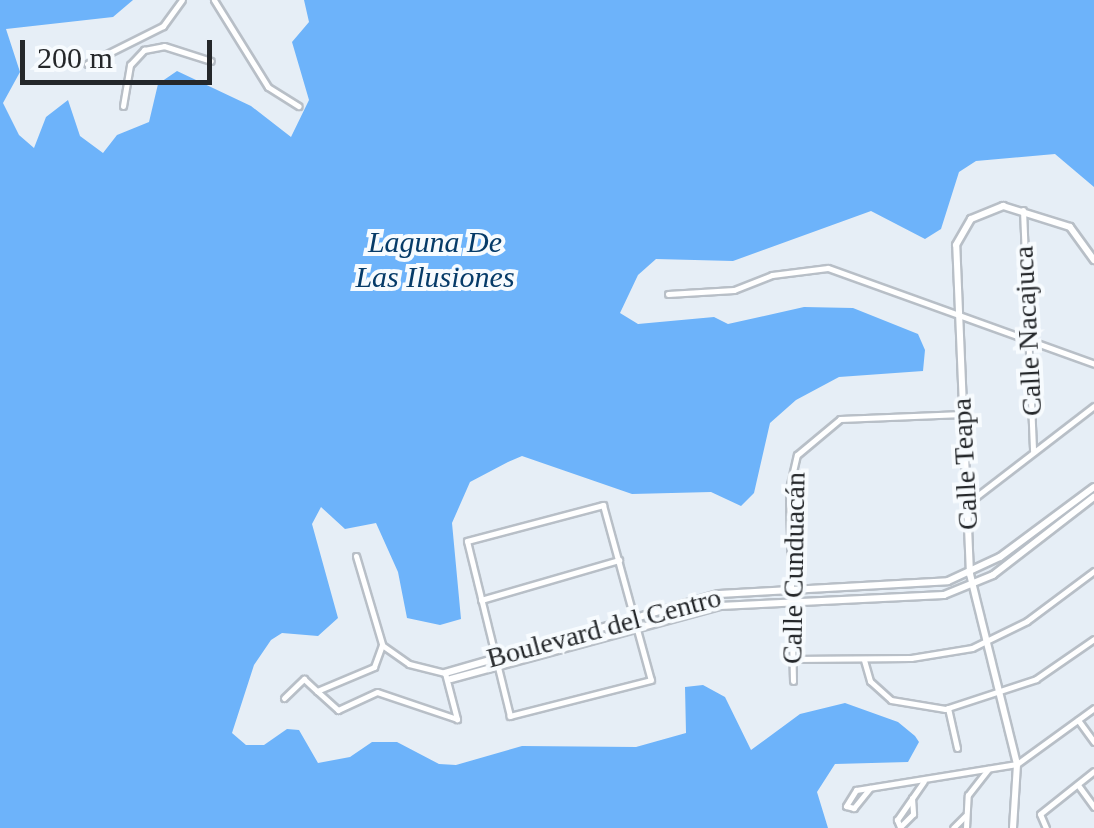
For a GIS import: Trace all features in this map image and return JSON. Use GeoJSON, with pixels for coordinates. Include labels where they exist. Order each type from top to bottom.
{"type":"FeatureCollection","features":[{"type":"Feature","properties":{"kind":"street"},"geometry":{"type":"LineString","coordinates":[[87,64],[163,26],[182,0]]}},
{"type":"Feature","properties":{"kind":"street"},"geometry":{"type":"LineString","coordinates":[[214,0],[268,87],[299,106]]}},
{"type":"Feature","properties":{"kind":"street"},"geometry":{"type":"LineString","coordinates":[[142,37],[147,48]]}},
{"type":"Feature","properties":{"kind":"street"},"geometry":{"type":"LineString","coordinates":[[123,106],[130,94],[130,65],[147,48],[172,47],[211,61]]}},
{"type":"Feature","properties":{"kind":"street","name":"Calle Teapa"},"geometry":{"type":"LineString","coordinates":[[1013,828],[1017,764],[970,574],[956,249],[965,225],[992,206],[1023,210]]}},
{"type":"Feature","properties":{"kind":"street"},"geometry":{"type":"LineString","coordinates":[[1023,210],[1070,228],[1092,250],[1094,260]]}},
{"type":"Feature","properties":{"kind":"street","name":"Calle Nacajuca"},"geometry":{"type":"LineString","coordinates":[[1023,210],[1033,451]]}},
{"type":"Feature","properties":{"kind":"street"},"geometry":{"type":"LineString","coordinates":[[668,294],[734,290],[772,275],[824,267],[959,312],[1094,364]]}},
{"type":"Feature","properties":{"kind":"street"},"geometry":{"type":"LineString","coordinates":[[968,503],[1094,406]]}},
{"type":"Feature","properties":{"kind":"street","name":"Calle Cunduacán"},"geometry":{"type":"LineString","coordinates":[[793,681],[790,473],[810,439],[845,418],[962,414]]}},
{"type":"Feature","properties":{"kind":"street","name":"Boulevard del Centro"},"geometry":{"type":"LineString","coordinates":[[496,662],[636,616],[722,594],[915,588],[970,574],[1094,487]]}},
{"type":"Feature","properties":{"kind":"street","name":"Boulevard del Centro"},"geometry":{"type":"LineString","coordinates":[[448,676],[720,606],[910,600],[972,585],[1094,497]]}},
{"type":"Feature","properties":{"kind":"street"},"geometry":{"type":"LineString","coordinates":[[597,505],[606,508],[652,677],[646,685],[510,716],[481,600],[467,541],[597,505]]}},
{"type":"Feature","properties":{"kind":"street"},"geometry":{"type":"LineString","coordinates":[[317,691],[374,667],[382,645],[356,556]]}},
{"type":"Feature","properties":{"kind":"street"},"geometry":{"type":"LineString","coordinates":[[481,600],[619,560]]}},
{"type":"Feature","properties":{"kind":"street"},"geometry":{"type":"LineString","coordinates":[[793,659],[941,655],[988,643],[1094,571]]}},
{"type":"Feature","properties":{"kind":"street"},"geometry":{"type":"LineString","coordinates":[[864,660],[870,681],[891,700],[948,708],[1044,676],[1094,639]]}},
{"type":"Feature","properties":{"kind":"street"},"geometry":{"type":"LineString","coordinates":[[284,698],[302,680],[338,710],[359,696],[380,692],[450,722],[459,716],[448,676],[409,664],[382,645]]}},
{"type":"Feature","properties":{"kind":"street"},"geometry":{"type":"LineString","coordinates":[[948,708],[958,748]]}},
{"type":"Feature","properties":{"kind":"street"},"geometry":{"type":"LineString","coordinates":[[870,788],[854,808],[846,806],[853,791],[925,778],[1017,764],[1094,708]]}},
{"type":"Feature","properties":{"kind":"street"},"geometry":{"type":"LineString","coordinates":[[1078,720],[1094,742]]}},
{"type":"Feature","properties":{"kind":"street"},"geometry":{"type":"LineString","coordinates":[[966,828],[964,816],[970,789],[989,768]]}},
{"type":"Feature","properties":{"kind":"street"},"geometry":{"type":"LineString","coordinates":[[1046,828],[1040,814],[1094,771]]}},
{"type":"Feature","properties":{"kind":"street"},"geometry":{"type":"LineString","coordinates":[[899,828],[897,820],[925,778]]}},
{"type":"Feature","properties":{"kind":"street"},"geometry":{"type":"LineString","coordinates":[[1077,784],[1094,807]]}},
{"type":"Feature","properties":{"kind":"street"},"geometry":{"type":"LineString","coordinates":[[953,828],[964,816]]}},
{"type":"Feature","properties":{"kind":"water","name":"Laguna De Las Ilusiones"},"geometry":{"type":"Polygon","coordinates":[[[0,0],[133,0],[113,17],[6,29],[20,72],[3,103],[19,135],[34,148],[46,117],[68,100],[80,136],[103,153],[117,135],[149,122],[158,84],[177,71],[251,106],[291,137],[309,100],[292,42],[309,22],[304,0],[1094,0],[1094,187],[1055,154],[976,161],[959,172],[941,229],[925,239],[871,211],[733,261],[656,259],[638,275],[620,313],[638,324],[714,317],[728,324],[804,307],[853,308],[918,334],[925,350],[923,371],[839,377],[796,400],[770,423],[754,493],[741,506],[711,492],[632,494],[522,456],[508,462],[470,482],[452,523],[461,619],[440,625],[407,618],[398,572],[376,523],[345,529],[321,507],[312,524],[338,618],[318,636],[282,633],[271,640],[254,665],[232,733],[246,745],[264,745],[287,729],[299,730],[318,763],[350,757],[372,742],[397,742],[439,764],[456,765],[522,746],[636,747],[686,733],[685,687],[703,685],[725,697],[751,750],[800,714],[845,703],[898,722],[915,736],[919,742],[908,762],[835,764],[817,792],[828,828],[0,828],[0,0]]]}}]}
